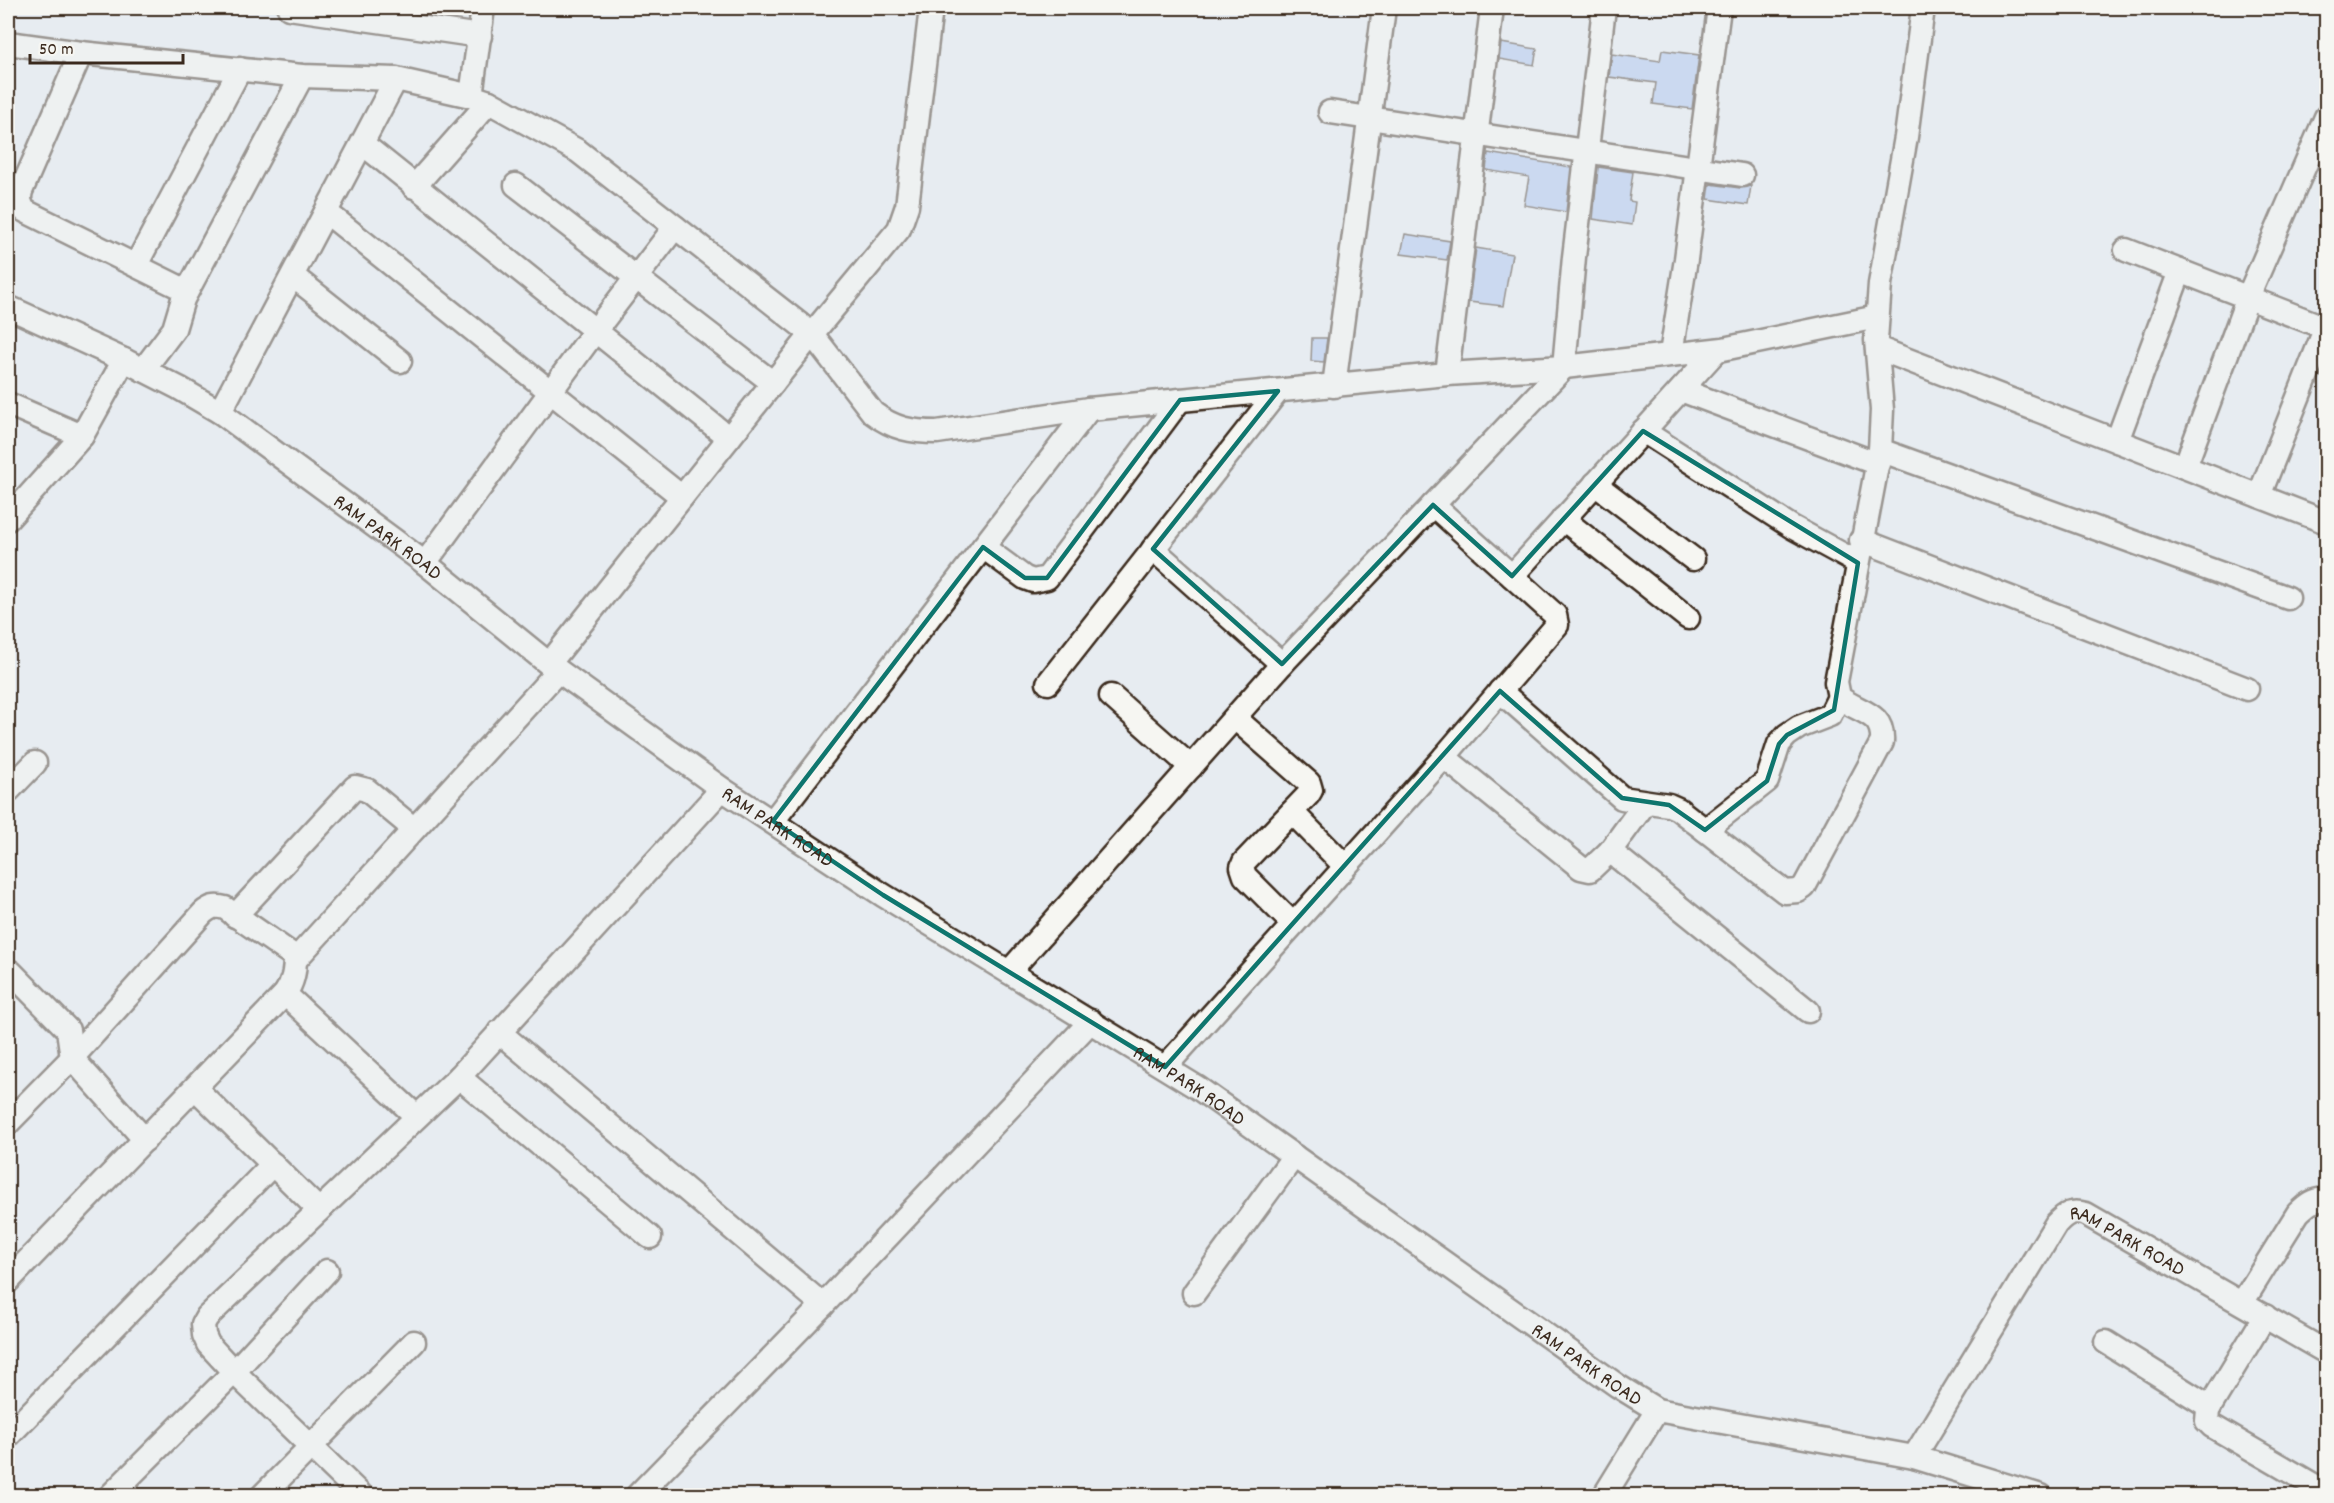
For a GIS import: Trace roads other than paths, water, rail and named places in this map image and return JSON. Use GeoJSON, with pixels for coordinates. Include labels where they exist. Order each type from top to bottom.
{"type":"FeatureCollection","features":[{"type":"Feature","properties":{"kind":"street"},"geometry":{"type":"LineString","coordinates":[[289,8],[480,36]]}},
{"type":"Feature","properties":{"kind":"street"},"geometry":{"type":"LineString","coordinates":[[414,187],[480,99],[480,36],[483,8]]}},
{"type":"Feature","properties":{"kind":"street"},"geometry":{"type":"LineString","coordinates":[[8,1123],[72,1058],[202,913],[210,907],[218,906],[236,916],[297,958],[414,829],[554,667],[682,497],[899,229],[907,206],[931,8]]}},
{"type":"Feature","properties":{"kind":"street"},"geometry":{"type":"LineString","coordinates":[[1334,386],[1384,8]]}},
{"type":"Feature","properties":{"kind":"street"},"geometry":{"type":"LineString","coordinates":[[1447,374],[1492,8]]}},
{"type":"Feature","properties":{"kind":"street"},"geometry":{"type":"LineString","coordinates":[[1009,972],[1282,664],[1564,367],[1574,256],[1604,8]]}},
{"type":"Feature","properties":{"kind":"street"},"geometry":{"type":"LineString","coordinates":[[1671,354],[1686,259],[1719,8]]}},
{"type":"Feature","properties":{"kind":"street"},"geometry":{"type":"LineString","coordinates":[[1705,830],[1767,781],[1779,744],[1787,735],[1799,727],[1830,715],[1839,697],[1836,682],[1879,457],[1882,410],[1877,317],[1880,284],[1906,137],[1923,8]]}},
{"type":"Feature","properties":{"kind":"street"},"geometry":{"type":"LineString","coordinates":[[8,43],[302,76],[396,78],[480,99],[578,151],[812,334],[873,413],[885,422],[916,432],[938,432],[1089,409],[1447,374],[1564,367],[1717,350],[1877,317]]}},
{"type":"Feature","properties":{"kind":"street"},"geometry":{"type":"LineString","coordinates":[[81,53],[19,199],[25,211],[187,291]]}},
{"type":"Feature","properties":{"kind":"street"},"geometry":{"type":"LineString","coordinates":[[136,265],[240,69]]}},
{"type":"Feature","properties":{"kind":"street"},"geometry":{"type":"LineString","coordinates":[[8,519],[82,436],[134,365],[174,329],[187,291],[302,76]]}},
{"type":"Feature","properties":{"kind":"street"},"geometry":{"type":"LineString","coordinates":[[220,412],[396,78]]}},
{"type":"Feature","properties":{"kind":"street"},"geometry":{"type":"LineString","coordinates":[[1330,112],[1742,175]]}},
{"type":"Feature","properties":{"kind":"street"},"geometry":{"type":"LineString","coordinates":[[2186,467],[2248,297],[2326,117]]}},
{"type":"Feature","properties":{"kind":"street"},"geometry":{"type":"LineString","coordinates":[[363,144],[729,438]]}},
{"type":"Feature","properties":{"kind":"street"},"geometry":{"type":"LineString","coordinates":[[516,185],[773,382]]}},
{"type":"Feature","properties":{"kind":"street"},"geometry":{"type":"LineString","coordinates":[[326,212],[682,497]]}},
{"type":"Feature","properties":{"kind":"street"},"geometry":{"type":"LineString","coordinates":[[424,563],[595,331],[675,227]]}},
{"type":"Feature","properties":{"kind":"street"},"geometry":{"type":"LineString","coordinates":[[2126,250],[2326,327],[2259,496]]}},
{"type":"Feature","properties":{"kind":"street"},"geometry":{"type":"LineString","coordinates":[[2117,441],[2180,271]]}},
{"type":"Feature","properties":{"kind":"street"},"geometry":{"type":"LineString","coordinates":[[292,276],[400,362]]}},
{"type":"Feature","properties":{"kind":"street","name":"RAM PARK ROAD"},"geometry":{"type":"LineString","coordinates":[[8,307],[134,365],[220,412],[424,563],[554,667],[722,789],[883,895],[1198,1088],[1618,1386],[1657,1410],[1914,1457],[2056,1224],[2064,1214],[2074,1211],[2086,1214],[2326,1352]]}},
{"type":"Feature","properties":{"kind":"street"},"geometry":{"type":"LineString","coordinates":[[1877,348],[2326,522]]}},
{"type":"Feature","properties":{"kind":"street"},"geometry":{"type":"LineString","coordinates":[[1512,576],[1717,350]]}},
{"type":"Feature","properties":{"kind":"street"},"geometry":{"type":"LineString","coordinates":[[1681,390],[2288,598]]}},
{"type":"Feature","properties":{"kind":"street"},"geometry":{"type":"LineString","coordinates":[[1048,683],[1278,391]]}},
{"type":"Feature","properties":{"kind":"street"},"geometry":{"type":"LineString","coordinates":[[983,546],[1024,578],[1033,581],[1047,578],[1180,400]]}},
{"type":"Feature","properties":{"kind":"street"},"geometry":{"type":"LineString","coordinates":[[8,404],[82,436]]}},
{"type":"Feature","properties":{"kind":"street"},"geometry":{"type":"LineString","coordinates":[[773,821],[1089,409]]}},
{"type":"Feature","properties":{"kind":"street"},"geometry":{"type":"LineString","coordinates":[[1643,431],[1792,526],[1858,563]]}},
{"type":"Feature","properties":{"kind":"street"},"geometry":{"type":"LineString","coordinates":[[1595,484],[1694,559]]}},
{"type":"Feature","properties":{"kind":"street"},"geometry":{"type":"LineString","coordinates":[[1165,1067],[1444,757],[1557,625],[1555,615],[1433,505]]}},
{"type":"Feature","properties":{"kind":"street"},"geometry":{"type":"LineString","coordinates":[[1563,519],[1688,618]]}},
{"type":"Feature","properties":{"kind":"street"},"geometry":{"type":"LineString","coordinates":[[1862,540],[2247,689]]}},
{"type":"Feature","properties":{"kind":"street"},"geometry":{"type":"LineString","coordinates":[[1153,549],[1282,664]]}},
{"type":"Feature","properties":{"kind":"street"},"geometry":{"type":"LineString","coordinates":[[1500,691],[1614,792],[1623,798],[1645,803],[1659,803],[1678,809],[1785,892],[1798,891],[1804,887],[1882,742],[1879,723],[1872,716],[1839,697]]}},
{"type":"Feature","properties":{"kind":"street"},"geometry":{"type":"LineString","coordinates":[[1110,696],[1191,767]]}},
{"type":"Feature","properties":{"kind":"street"},"geometry":{"type":"LineString","coordinates":[[1235,718],[1310,783],[1311,790],[1308,795],[1244,862],[1242,871],[1293,924]]}},
{"type":"Feature","properties":{"kind":"street"},"geometry":{"type":"LineString","coordinates":[[1444,757],[1581,868],[1590,870],[1610,851],[1645,803]]}},
{"type":"Feature","properties":{"kind":"street"},"geometry":{"type":"LineString","coordinates":[[8,791],[35,763]]}},
{"type":"Feature","properties":{"kind":"street"},"geometry":{"type":"LineString","coordinates":[[236,916],[355,787],[367,790],[414,829]]}},
{"type":"Feature","properties":{"kind":"street"},"geometry":{"type":"LineString","coordinates":[[362,1496],[310,1448],[208,1344],[204,1335],[204,1324],[207,1317],[459,1077],[722,789]]}},
{"type":"Feature","properties":{"kind":"street"},"geometry":{"type":"LineString","coordinates":[[1292,812],[1345,866]]}},
{"type":"Feature","properties":{"kind":"street"},"geometry":{"type":"LineString","coordinates":[[1610,851],[1808,1011]]}},
{"type":"Feature","properties":{"kind":"street"},"geometry":{"type":"LineString","coordinates":[[8,1281],[285,994],[295,973],[295,956]]}},
{"type":"Feature","properties":{"kind":"street"},"geometry":{"type":"LineString","coordinates":[[8,972],[11,972],[68,1030],[72,1058],[144,1140]]}},
{"type":"Feature","properties":{"kind":"street"},"geometry":{"type":"LineString","coordinates":[[285,994],[416,1116]]}},
{"type":"Feature","properties":{"kind":"street"},"geometry":{"type":"LineString","coordinates":[[637,1496],[823,1305],[1091,1021]]}},
{"type":"Feature","properties":{"kind":"street"},"geometry":{"type":"LineString","coordinates":[[499,1032],[823,1305]]}},
{"type":"Feature","properties":{"kind":"street"},"geometry":{"type":"LineString","coordinates":[[459,1077],[650,1237]]}},
{"type":"Feature","properties":{"kind":"street"},"geometry":{"type":"LineString","coordinates":[[195,1088],[319,1210]]}},
{"type":"Feature","properties":{"kind":"street"},"geometry":{"type":"LineString","coordinates":[[1194,1293],[1294,1156]]}},
{"type":"Feature","properties":{"kind":"street"},"geometry":{"type":"LineString","coordinates":[[8,1436],[273,1164]]}},
{"type":"Feature","properties":{"kind":"street"},"geometry":{"type":"LineString","coordinates":[[2242,1303],[2298,1213],[2307,1203],[2326,1200]]}},
{"type":"Feature","properties":{"kind":"street"},"geometry":{"type":"LineString","coordinates":[[110,1496],[234,1372],[327,1271]]}},
{"type":"Feature","properties":{"kind":"street"},"geometry":{"type":"LineString","coordinates":[[2265,1316],[2206,1416],[2212,1426],[2322,1490]]}},
{"type":"Feature","properties":{"kind":"street"},"geometry":{"type":"LineString","coordinates":[[262,1496],[414,1342]]}},
{"type":"Feature","properties":{"kind":"street"},"geometry":{"type":"LineString","coordinates":[[2106,1342],[2210,1407]]}},
{"type":"Feature","properties":{"kind":"street"},"geometry":{"type":"LineString","coordinates":[[1604,1496],[1657,1410]]}},
{"type":"Feature","properties":{"kind":"street"},"geometry":{"type":"LineString","coordinates":[[1914,1457],[2026,1493]]}}]}
